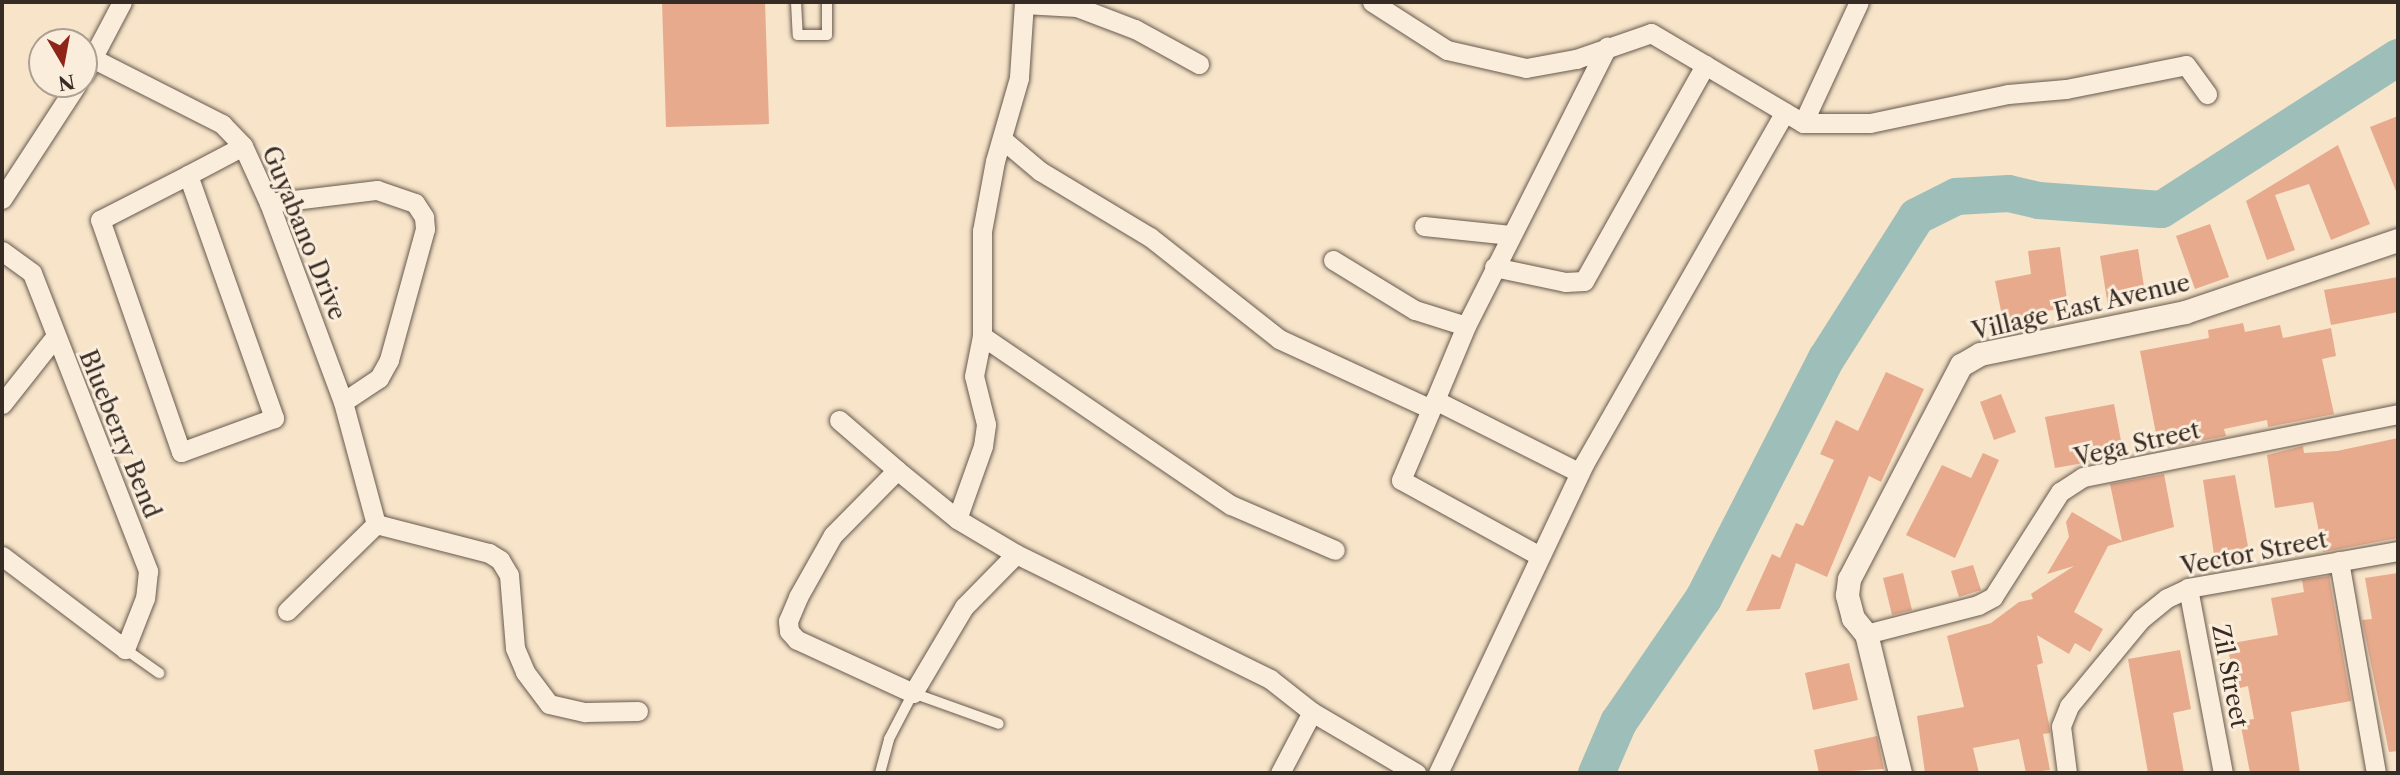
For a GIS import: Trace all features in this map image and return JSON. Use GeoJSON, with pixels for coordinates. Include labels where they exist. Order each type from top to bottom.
{"type":"FeatureCollection","features":[{"type":"Feature","properties":{"kind":"street"},"geometry":{"type":"LineString","coordinates":[[98,49],[122,2]]}},
{"type":"Feature","properties":{"kind":"street"},"geometry":{"type":"LineString","coordinates":[[1372,2],[1447,50],[1527,68],[1576,59],[1651,33],[1803,123],[1870,123],[2008,94],[2066,89],[2186,65],[2207,94]]}},
{"type":"Feature","properties":{"kind":"street"},"geometry":{"type":"LineString","coordinates":[[1803,123],[1859,2]]}},
{"type":"Feature","properties":{"kind":"street"},"geometry":{"type":"LineString","coordinates":[[957,519],[983,446],[986,424],[974,376],[982,336],[982,231],[1002,139],[1019,78],[1024,3],[1077,7],[1135,29],[1199,64]]}},
{"type":"Feature","properties":{"kind":"street"},"geometry":{"type":"LineString","coordinates":[[1540,556],[1401,480],[1494,267],[1607,47]]}},
{"type":"Feature","properties":{"kind":"street"},"geometry":{"type":"LineString","coordinates":[[1494,267],[1565,282],[1584,281],[1705,65]]}},
{"type":"Feature","properties":{"kind":"street","name":"Guyabano Drive"},"geometry":{"type":"LineString","coordinates":[[98,70],[222,124],[243,146],[269,203],[343,402],[376,524]]}},
{"type":"Feature","properties":{"kind":"street"},"geometry":{"type":"LineString","coordinates":[[2,199],[68,98]]}},
{"type":"Feature","properties":{"kind":"street"},"geometry":{"type":"LineString","coordinates":[[1438,773],[1580,472],[1785,112]]}},
{"type":"Feature","properties":{"kind":"street"},"geometry":{"type":"LineString","coordinates":[[1002,139],[1040,171],[1150,237],[1279,339],[1433,404],[1580,472]]}},
{"type":"Feature","properties":{"kind":"street"},"geometry":{"type":"LineString","coordinates":[[188,175],[274,418],[181,452],[100,220],[243,146]]}},
{"type":"Feature","properties":{"kind":"street"},"geometry":{"type":"LineString","coordinates":[[269,203],[377,190],[398,194],[415,203],[424,218],[425,229],[389,360],[379,378],[343,402]]}},
{"type":"Feature","properties":{"kind":"street"},"geometry":{"type":"LineString","coordinates":[[1424,226],[1511,235]]}},
{"type":"Feature","properties":{"kind":"street","name":"Village East Avenue"},"geometry":{"type":"LineString","coordinates":[[1900,773],[1866,634],[1853,618],[1847,595],[1849,579],[1961,365],[1980,354],[2185,312],[2398,240]]}},
{"type":"Feature","properties":{"kind":"street","name":"Blueberry Bend"},"geometry":{"type":"LineString","coordinates":[[2,251],[32,273],[148,571],[145,598],[125,649]]}},
{"type":"Feature","properties":{"kind":"street"},"geometry":{"type":"LineString","coordinates":[[1333,260],[1415,310],[1466,326]]}},
{"type":"Feature","properties":{"kind":"street"},"geometry":{"type":"LineString","coordinates":[[982,336],[1231,505],[1335,550]]}},
{"type":"Feature","properties":{"kind":"street"},"geometry":{"type":"LineString","coordinates":[[2,404],[55,337]]}},
{"type":"Feature","properties":{"kind":"street","name":"Vega Street"},"geometry":{"type":"LineString","coordinates":[[1866,634],[1978,605],[1993,597],[2060,492],[2083,477],[2398,414]]}},
{"type":"Feature","properties":{"kind":"street"},"geometry":{"type":"LineString","coordinates":[[839,420],[957,519],[1016,554],[1270,679],[1312,712],[1416,773]]}},
{"type":"Feature","properties":{"kind":"street"},"geometry":{"type":"LineString","coordinates":[[897,470],[833,535],[798,597],[788,625],[797,640],[913,693],[964,607],[1016,554]]}},
{"type":"Feature","properties":{"kind":"street"},"geometry":{"type":"LineString","coordinates":[[287,611],[376,524],[488,553],[500,560],[509,575],[515,648],[525,672],[549,704],[586,712],[638,710]]}},
{"type":"Feature","properties":{"kind":"street","name":"Vector Street"},"geometry":{"type":"LineString","coordinates":[[2067,773],[2061,726],[2068,706],[2154,607],[2188,588],[2398,551]]}},
{"type":"Feature","properties":{"kind":"street"},"geometry":{"type":"LineString","coordinates":[[2,556],[125,649]]}},
{"type":"Feature","properties":{"kind":"street"},"geometry":{"type":"LineString","coordinates":[[2339,561],[2376,773]]}},
{"type":"Feature","properties":{"kind":"street","name":"Zil Street"},"geometry":{"type":"LineString","coordinates":[[2188,588],[2223,773]]}},
{"type":"Feature","properties":{"kind":"street"},"geometry":{"type":"LineString","coordinates":[[1280,773],[1312,712]]}},
{"type":"Feature","properties":{"kind":"lane"},"geometry":{"type":"LineString","coordinates":[[796,2],[798,35],[827,35],[827,2]]}},
{"type":"Feature","properties":{"kind":"lane"},"geometry":{"type":"LineString","coordinates":[[125,649],[159,673]]}},
{"type":"Feature","properties":{"kind":"lane"},"geometry":{"type":"LineString","coordinates":[[880,773],[889,739],[913,693],[999,724]]}},
{"type":"Feature","properties":{"kind":"building"},"geometry":{"type":"Polygon","coordinates":[[[662,2],[765,2],[769,124],[666,127],[662,2]]]}},
{"type":"Feature","properties":{"kind":"building"},"geometry":{"type":"Polygon","coordinates":[[[2398,116],[2398,196],[2370,127],[2398,116]]]}},
{"type":"Feature","properties":{"kind":"building"},"geometry":{"type":"Polygon","coordinates":[[[2338,145],[2370,224],[2331,240],[2309,184],[2275,195],[2295,250],[2267,260],[2246,201],[2338,145]]]}},
{"type":"Feature","properties":{"kind":"building"},"geometry":{"type":"Polygon","coordinates":[[[2210,224],[2229,277],[2195,289],[2176,236],[2210,224]]]}},
{"type":"Feature","properties":{"kind":"building"},"geometry":{"type":"Polygon","coordinates":[[[2060,247],[2068,308],[2031,313],[2032,320],[2004,326],[1995,281],[2031,274],[2028,251],[2060,247]]]}},
{"type":"Feature","properties":{"kind":"building"},"geometry":{"type":"Polygon","coordinates":[[[2138,249],[2146,299],[2108,306],[2100,256],[2138,249]]]}},
{"type":"Feature","properties":{"kind":"building"},"geometry":{"type":"Polygon","coordinates":[[[2398,277],[2398,312],[2331,325],[2324,290],[2398,277]]]}},
{"type":"Feature","properties":{"kind":"building"},"geometry":{"type":"Polygon","coordinates":[[[2243,323],[2245,332],[2280,325],[2283,338],[2331,328],[2336,356],[2322,359],[2334,414],[2268,427],[2267,420],[2224,429],[2226,436],[2159,449],[2140,351],[2209,338],[2208,330],[2243,323]]]}},
{"type":"Feature","properties":{"kind":"building"},"geometry":{"type":"Polygon","coordinates":[[[1886,372],[1924,389],[1881,482],[1869,476],[1827,577],[1796,563],[1780,609],[1746,611],[1772,554],[1780,558],[1796,523],[1803,526],[1834,460],[1820,454],[1836,420],[1858,431],[1886,372]]]}},
{"type":"Feature","properties":{"kind":"building"},"geometry":{"type":"Polygon","coordinates":[[[2001,394],[2016,432],[1994,440],[1980,402],[2001,394]]]}},
{"type":"Feature","properties":{"kind":"building"},"geometry":{"type":"Polygon","coordinates":[[[2114,404],[2124,456],[2055,468],[2045,417],[2114,404]]]}},
{"type":"Feature","properties":{"kind":"building"},"geometry":{"type":"Polygon","coordinates":[[[2398,438],[2398,538],[2323,552],[2313,502],[2275,508],[2267,455],[2303,446],[2304,453],[2337,451],[2398,438]]]}},
{"type":"Feature","properties":{"kind":"building"},"geometry":{"type":"Polygon","coordinates":[[[1983,453],[1999,460],[1955,558],[1906,535],[1942,465],[1971,478],[1983,453]]]}},
{"type":"Feature","properties":{"kind":"building"},"geometry":{"type":"Polygon","coordinates":[[[2164,474],[2174,527],[2108,546],[2074,612],[2103,629],[2090,652],[2075,643],[2069,654],[2037,635],[2043,663],[2037,665],[2050,733],[2043,734],[2050,770],[2026,773],[2019,739],[1973,748],[1979,773],[1925,773],[1917,716],[1964,707],[1947,636],[1991,623],[2019,602],[2033,599],[2031,594],[2074,566],[2047,574],[2069,537],[2066,522],[2072,512],[2122,541],[2110,484],[2164,474]]]}},
{"type":"Feature","properties":{"kind":"building"},"geometry":{"type":"Polygon","coordinates":[[[2235,475],[2251,563],[2216,568],[2203,480],[2235,475]]]}},
{"type":"Feature","properties":{"kind":"building"},"geometry":{"type":"Polygon","coordinates":[[[1973,565],[1981,590],[1959,597],[1951,571],[1973,565]]]}},
{"type":"Feature","properties":{"kind":"building"},"geometry":{"type":"Polygon","coordinates":[[[1903,573],[1912,610],[1892,615],[1883,578],[1903,573]]]}},
{"type":"Feature","properties":{"kind":"building"},"geometry":{"type":"Polygon","coordinates":[[[2398,573],[2398,751],[2389,752],[2362,620],[2372,619],[2365,578],[2398,573]]]}},
{"type":"Feature","properties":{"kind":"building"},"geometry":{"type":"Polygon","coordinates":[[[2329,576],[2351,701],[2291,712],[2300,773],[2250,773],[2240,721],[2254,719],[2248,686],[2236,689],[2227,644],[2278,635],[2271,598],[2304,592],[2302,580],[2329,576]]]}},
{"type":"Feature","properties":{"kind":"building"},"geometry":{"type":"Polygon","coordinates":[[[2180,650],[2191,709],[2173,713],[2184,773],[2148,773],[2128,659],[2180,650]]]}},
{"type":"Feature","properties":{"kind":"building"},"geometry":{"type":"Polygon","coordinates":[[[1849,663],[1858,700],[1813,710],[1805,673],[1849,663]]]}},
{"type":"Feature","properties":{"kind":"building"},"geometry":{"type":"Polygon","coordinates":[[[1877,736],[1884,769],[1819,773],[1814,750],[1877,736]]]}},
{"type":"Feature","properties":{"kind":"waterway"},"geometry":{"type":"LineString","coordinates":[[1596,773],[1618,722],[1703,598],[1826,358],[1916,216],[1956,196],[2008,193],[2038,200],[2161,209],[2398,57]]}}]}
